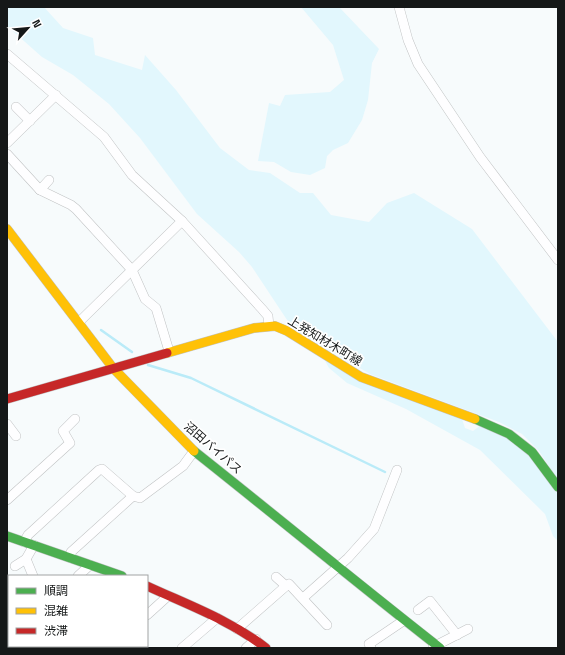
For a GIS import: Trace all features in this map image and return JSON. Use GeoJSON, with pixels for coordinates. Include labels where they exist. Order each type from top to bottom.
{"type":"FeatureCollection","features":[{"type":"Feature","properties":{"kind":"street"},"geometry":{"type":"LineString","coordinates":[[399,7],[408,40],[418,64],[480,157],[558,260]]}},
{"type":"Feature","properties":{"kind":"street"},"geometry":{"type":"LineString","coordinates":[[8,58],[56,94],[104,137],[132,175],[182,222],[265,312],[269,321],[269,326]]}},
{"type":"Feature","properties":{"kind":"street"},"geometry":{"type":"LineString","coordinates":[[7,143],[56,94]]}},
{"type":"Feature","properties":{"kind":"street"},"geometry":{"type":"LineString","coordinates":[[16,107],[30,121]]}},
{"type":"Feature","properties":{"kind":"street"},"geometry":{"type":"LineString","coordinates":[[7,154],[32,184],[40,190],[71,205],[132,270],[146,299],[156,308],[168,351]]}},
{"type":"Feature","properties":{"kind":"street"},"geometry":{"type":"LineString","coordinates":[[40,190],[49,180]]}},
{"type":"Feature","properties":{"kind":"street"},"geometry":{"type":"LineString","coordinates":[[80,322],[182,222]]}},
{"type":"Feature","properties":{"kind":"street","name":"沼田バイパス"},"geometry":{"type":"LineString","coordinates":[[7,229],[80,322],[113,368],[194,451],[267,508],[336,567],[436,647]]}},
{"type":"Feature","properties":{"kind":"street","name":"上発知材木町線"},"geometry":{"type":"LineString","coordinates":[[7,399],[168,351],[254,328],[269,326],[287,331],[339,365],[372,382],[469,416],[509,434],[529,449],[558,487]]}},
{"type":"Feature","properties":{"kind":"street"},"geometry":{"type":"LineString","coordinates":[[7,500],[70,443],[63,431],[75,419]]}},
{"type":"Feature","properties":{"kind":"street"},"geometry":{"type":"LineString","coordinates":[[7,425],[16,436]]}},
{"type":"Feature","properties":{"kind":"street"},"geometry":{"type":"LineString","coordinates":[[24,542],[28,535],[101,469],[133,496],[140,498],[183,466],[194,451]]}},
{"type":"Feature","properties":{"kind":"street"},"geometry":{"type":"LineString","coordinates":[[302,598],[348,558],[374,529],[397,470]]}},
{"type":"Feature","properties":{"kind":"street"},"geometry":{"type":"LineString","coordinates":[[71,558],[71,552],[133,496]]}},
{"type":"Feature","properties":{"kind":"street"},"geometry":{"type":"LineString","coordinates":[[7,536],[119,575]]}},
{"type":"Feature","properties":{"kind":"street"},"geometry":{"type":"LineString","coordinates":[[15,566],[26,559],[34,545]]}},
{"type":"Feature","properties":{"kind":"street"},"geometry":{"type":"LineString","coordinates":[[26,559],[33,575]]}},
{"type":"Feature","properties":{"kind":"street"},"geometry":{"type":"LineString","coordinates":[[79,575],[90,565]]}},
{"type":"Feature","properties":{"kind":"street"},"geometry":{"type":"LineString","coordinates":[[276,577],[286,586]]}},
{"type":"Feature","properties":{"kind":"street"},"geometry":{"type":"LineString","coordinates":[[238,629],[289,584],[327,625]]}},
{"type":"Feature","properties":{"kind":"street"},"geometry":{"type":"LineString","coordinates":[[148,586],[217,618],[256,639],[266,648]]}},
{"type":"Feature","properties":{"kind":"street"},"geometry":{"type":"LineString","coordinates":[[148,614],[168,596]]}},
{"type":"Feature","properties":{"kind":"street"},"geometry":{"type":"LineString","coordinates":[[418,610],[430,600],[457,635]]}},
{"type":"Feature","properties":{"kind":"street"},"geometry":{"type":"LineString","coordinates":[[182,648],[217,618]]}},
{"type":"Feature","properties":{"kind":"street"},"geometry":{"type":"LineString","coordinates":[[371,648],[369,644],[403,621]]}},
{"type":"Feature","properties":{"kind":"street"},"geometry":{"type":"LineString","coordinates":[[436,647],[468,629]]}},
{"type":"Feature","properties":{"kind":"street"},"geometry":{"type":"LineString","coordinates":[[246,648],[256,639]]}},
{"type":"Feature","properties":{"kind":"shaded area"},"geometry":{"type":"Polygon","coordinates":[[[7,7],[44,7],[63,28],[93,38],[95,55],[142,70],[145,55],[176,90],[220,148],[249,170],[270,173],[300,193],[313,193],[331,215],[369,222],[387,203],[414,193],[472,229],[558,342],[558,480],[539,451],[522,434],[499,422],[370,374],[293,329],[252,267],[239,252],[197,214],[140,138],[109,104],[73,75],[42,57],[7,26],[7,7]]]}},
{"type":"Feature","properties":{"kind":"shaded area"},"geometry":{"type":"Polygon","coordinates":[[[301,7],[339,7],[379,49],[372,63],[368,100],[362,120],[348,143],[333,150],[327,156],[325,168],[310,175],[291,172],[274,162],[258,161],[269,103],[280,106],[285,95],[330,92],[344,80],[333,45],[301,7]]]}},
{"type":"Feature","properties":{"kind":"shaded area"},"geometry":{"type":"Polygon","coordinates":[[[325,361],[462,419],[465,428],[473,431],[481,425],[496,431],[527,452],[558,493],[558,541],[553,536],[545,514],[480,450],[406,409],[347,383],[329,368],[325,361]]]}},
{"type":"Feature","properties":{"kind":"waterway"},"geometry":{"type":"LineString","coordinates":[[101,330],[132,352]]}},
{"type":"Feature","properties":{"kind":"waterway"},"geometry":{"type":"LineString","coordinates":[[148,365],[191,378],[385,472]]}},
{"type":"Feature","properties":{"kind":"traffic: fast"},"geometry":{"type":"LineString","coordinates":[[475,419],[509,434],[532,452],[558,487]]}},
{"type":"Feature","properties":{"kind":"traffic: fast"},"geometry":{"type":"LineString","coordinates":[[194,451],[440,648]]}},
{"type":"Feature","properties":{"kind":"traffic: fast"},"geometry":{"type":"LineString","coordinates":[[7,536],[119,575]]}},
{"type":"Feature","properties":{"kind":"traffic: slow"},"geometry":{"type":"LineString","coordinates":[[7,229],[113,368],[194,451]]}},
{"type":"Feature","properties":{"kind":"traffic: slow"},"geometry":{"type":"LineString","coordinates":[[167,353],[254,328],[275,326],[287,331],[361,377],[475,419]]}},
{"type":"Feature","properties":{"kind":"traffic: jam"},"geometry":{"type":"LineString","coordinates":[[7,399],[167,353]]}},
{"type":"Feature","properties":{"kind":"traffic: jam"},"geometry":{"type":"LineString","coordinates":[[148,586],[223,621],[238,629],[266,648]]}}]}
